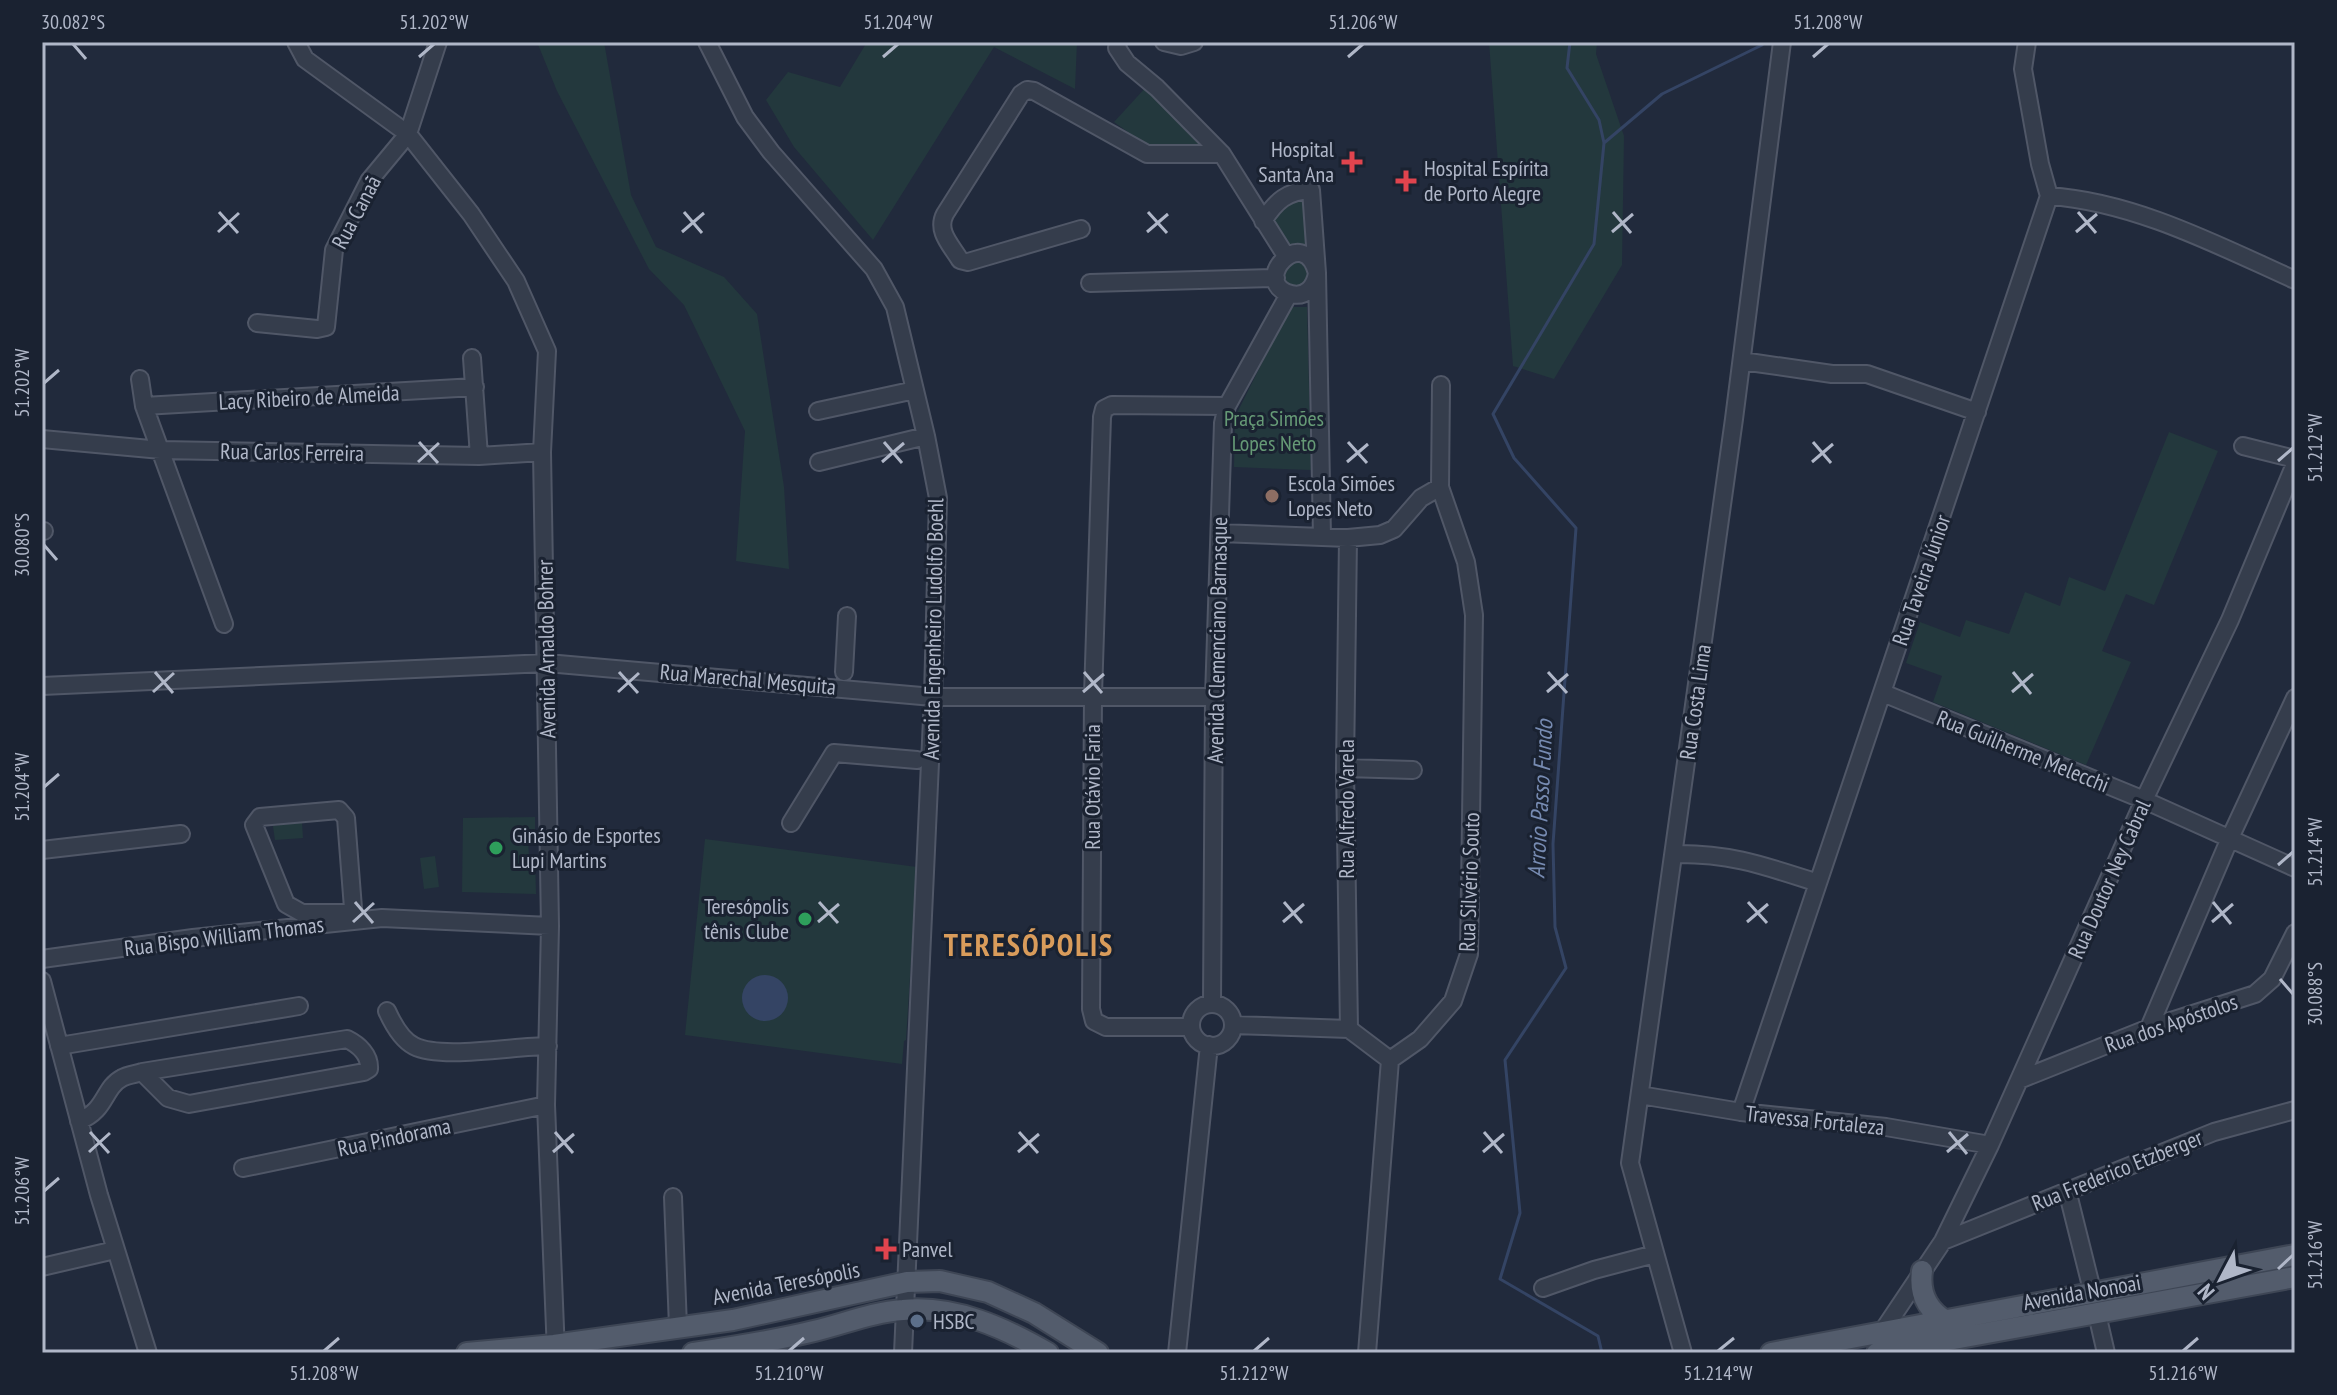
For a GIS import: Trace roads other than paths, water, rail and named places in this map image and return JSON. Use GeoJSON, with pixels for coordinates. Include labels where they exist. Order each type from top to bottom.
{"type":"FeatureCollection","features":[{"type":"Feature","properties":{"kind":"main road","name":"Avenida Nonoai"},"geometry":{"type":"LineString","coordinates":[[1877,1353],[2295,1255]]}},
{"type":"Feature","properties":{"kind":"main road","name":"Avenida Nonoai"},"geometry":{"type":"LineString","coordinates":[[1874,1334],[1946,1321],[2295,1277]]}},
{"type":"Feature","properties":{"kind":"main road"},"geometry":{"type":"LineString","coordinates":[[1916,1279],[1932,1310],[1946,1321]]}},
{"type":"Feature","properties":{"kind":"main road","name":"Avenida Teresópolis"},"geometry":{"type":"LineString","coordinates":[[467,1353],[555,1349],[794,1309],[907,1282],[940,1281],[988,1292],[1034,1313],[1098,1353]]}},
{"type":"Feature","properties":{"kind":"main road"},"geometry":{"type":"LineString","coordinates":[[693,1353],[771,1341],[866,1316],[906,1309],[977,1320],[1011,1331],[1048,1353]]}},
{"type":"Feature","properties":{"kind":"main road"},"geometry":{"type":"LineString","coordinates":[[1771,1353],[1874,1334],[1874,1343],[1849,1353]]}},
{"type":"Feature","properties":{"kind":"street","name":"Avenida Arnaldo Bohrer"},"geometry":{"type":"LineString","coordinates":[[296,42],[305,59],[408,134],[471,214],[516,281],[547,351],[542,452],[550,926],[546,1105],[555,1349]]}},
{"type":"Feature","properties":{"kind":"street","name":"Rua Canaã"},"geometry":{"type":"LineString","coordinates":[[257,323],[317,329],[326,327],[334,250],[369,181],[408,134],[438,42]]}},
{"type":"Feature","properties":{"kind":"street","name":"Avenida Engenheiro Ludolfo Boehl"},"geometry":{"type":"LineString","coordinates":[[707,42],[745,117],[771,152],[874,269],[895,307],[938,498],[933,697],[903,1353]]}},
{"type":"Feature","properties":{"kind":"street"},"geometry":{"type":"LineString","coordinates":[[1118,42],[1117,48],[1127,63],[1157,88],[1222,154],[1286,256]]}},
{"type":"Feature","properties":{"kind":"street"},"geometry":{"type":"LineString","coordinates":[[1164,42],[1181,46],[1194,42]]}},
{"type":"Feature","properties":{"kind":"street"},"geometry":{"type":"LineString","coordinates":[[2027,42],[2023,69],[2049,196],[2082,198],[2169,225],[2295,280]]}},
{"type":"Feature","properties":{"kind":"street","name":"Rua Costa Lima"},"geometry":{"type":"LineString","coordinates":[[1683,1353],[1630,1163],[1742,361],[1782,43]]}},
{"type":"Feature","properties":{"kind":"street"},"geometry":{"type":"LineString","coordinates":[[1081,229],[968,262],[960,260],[941,230],[945,214],[1021,94],[1027,90],[1084,117],[1147,154],[1222,154]]}},
{"type":"Feature","properties":{"kind":"street"},"geometry":{"type":"LineString","coordinates":[[1263,221],[1283,196],[1297,190],[1311,190],[1317,273],[1322,537]]}},
{"type":"Feature","properties":{"kind":"street","name":"Rua Taveira Júnior"},"geometry":{"type":"LineString","coordinates":[[1741,1112],[2049,196]]}},
{"type":"Feature","properties":{"kind":"street"},"geometry":{"type":"LineString","coordinates":[[1300,254],[1311,261],[1317,273],[1316,280],[1302,294],[1289,294],[1278,285],[1276,278],[1277,265],[1286,256],[1300,254]]}},
{"type":"Feature","properties":{"kind":"street"},"geometry":{"type":"LineString","coordinates":[[1090,283],[1276,278]]}},
{"type":"Feature","properties":{"kind":"street","name":"Avenida Clemenciano Barnasque"},"geometry":{"type":"LineString","coordinates":[[1212,1003],[1214,697],[1223,423],[1227,406],[1289,294]]}},
{"type":"Feature","properties":{"kind":"street"},"geometry":{"type":"LineString","coordinates":[[472,358],[479,456]]}},
{"type":"Feature","properties":{"kind":"street"},"geometry":{"type":"LineString","coordinates":[[1742,361],[1832,374],[1867,374],[1977,412]]}},
{"type":"Feature","properties":{"kind":"street"},"geometry":{"type":"LineString","coordinates":[[140,379],[144,406],[224,624]]}},
{"type":"Feature","properties":{"kind":"street","name":"Rua Silvério Souto"},"geometry":{"type":"LineString","coordinates":[[1390,1060],[1420,1039],[1453,1001],[1469,954],[1474,615],[1466,562],[1440,487],[1441,385]]}},
{"type":"Feature","properties":{"kind":"street","name":"Lacy Ribeiro de Almeida"},"geometry":{"type":"LineString","coordinates":[[144,406],[475,387]]}},
{"type":"Feature","properties":{"kind":"street"},"geometry":{"type":"LineString","coordinates":[[818,411],[915,390]]}},
{"type":"Feature","properties":{"kind":"street","name":"Rua Otávio Faria"},"geometry":{"type":"LineString","coordinates":[[1191,1027],[1106,1027],[1094,1021],[1091,1009],[1093,695],[1102,417],[1104,409],[1112,405],[1227,406]]}},
{"type":"Feature","properties":{"kind":"street"},"geometry":{"type":"LineString","coordinates":[[819,462],[926,436]]}},
{"type":"Feature","properties":{"kind":"street","name":"Rua Carlos Ferreira"},"geometry":{"type":"LineString","coordinates":[[42,439],[161,450],[479,456],[542,452]]}},
{"type":"Feature","properties":{"kind":"street"},"geometry":{"type":"LineString","coordinates":[[2243,446],[2295,461]]}},
{"type":"Feature","properties":{"kind":"street","name":"Rua Doutor Ney Cabral"},"geometry":{"type":"LineString","coordinates":[[1874,1334],[1943,1241],[1990,1145],[2144,800],[2230,620],[2295,461]]}},
{"type":"Feature","properties":{"kind":"street"},"geometry":{"type":"LineString","coordinates":[[1220,533],[1348,538],[1380,535],[1394,529],[1421,498],[1440,487]]}},
{"type":"Feature","properties":{"kind":"street","name":"Rua Alfredo Varela"},"geometry":{"type":"LineString","coordinates":[[1348,538],[1345,768],[1349,1029]]}},
{"type":"Feature","properties":{"kind":"street"},"geometry":{"type":"LineString","coordinates":[[844,672],[847,616]]}},
{"type":"Feature","properties":{"kind":"street","name":"Rua Marechal Mesquita"},"geometry":{"type":"LineString","coordinates":[[42,686],[547,663],[933,697],[1214,697]]}},
{"type":"Feature","properties":{"kind":"street","name":"Rua Guilherme Melecchi"},"geometry":{"type":"LineString","coordinates":[[1883,693],[2144,800],[2295,868]]}},
{"type":"Feature","properties":{"kind":"street"},"geometry":{"type":"LineString","coordinates":[[2149,1028],[2230,838],[2295,698]]}},
{"type":"Feature","properties":{"kind":"street"},"geometry":{"type":"LineString","coordinates":[[791,823],[834,753],[917,760]]}},
{"type":"Feature","properties":{"kind":"street"},"geometry":{"type":"LineString","coordinates":[[1345,768],[1413,770]]}},
{"type":"Feature","properties":{"kind":"street"},"geometry":{"type":"LineString","coordinates":[[339,810],[346,818],[354,917],[302,913],[286,904],[254,825],[256,820],[260,817],[339,810]]}},
{"type":"Feature","properties":{"kind":"street"},"geometry":{"type":"LineString","coordinates":[[42,850],[181,834]]}},
{"type":"Feature","properties":{"kind":"street"},"geometry":{"type":"LineString","coordinates":[[1674,854],[1710,853],[1737,858],[1818,883]]}},
{"type":"Feature","properties":{"kind":"street","name":"Rua Bispo William Thomas"},"geometry":{"type":"LineString","coordinates":[[42,959],[354,917],[550,926]]}},
{"type":"Feature","properties":{"kind":"street","name":"Rua dos Apóstolos"},"geometry":{"type":"LineString","coordinates":[[2019,1080],[2149,1028],[2255,994],[2272,979],[2295,933]]}},
{"type":"Feature","properties":{"kind":"street"},"geometry":{"type":"LineString","coordinates":[[42,981],[115,1250],[148,1353]]}},
{"type":"Feature","properties":{"kind":"street"},"geometry":{"type":"LineString","coordinates":[[1212,1003],[1223,1006],[1231,1015],[1233,1025],[1226,1041],[1209,1045],[1194,1036],[1191,1027],[1193,1016],[1201,1007],[1212,1003]]}},
{"type":"Feature","properties":{"kind":"street"},"geometry":{"type":"LineString","coordinates":[[59,1046],[299,1006]]}},
{"type":"Feature","properties":{"kind":"street"},"geometry":{"type":"LineString","coordinates":[[387,1011],[411,1045],[427,1050],[455,1052],[548,1046]]}},
{"type":"Feature","properties":{"kind":"street"},"geometry":{"type":"LineString","coordinates":[[1233,1025],[1349,1029],[1390,1060],[1367,1353]]}},
{"type":"Feature","properties":{"kind":"street"},"geometry":{"type":"LineString","coordinates":[[79,1121],[92,1116],[120,1079],[142,1072],[347,1039],[356,1043],[370,1061],[369,1069],[364,1072],[189,1104],[168,1098],[142,1072]]}},
{"type":"Feature","properties":{"kind":"street"},"geometry":{"type":"LineString","coordinates":[[1177,1353],[1209,1045]]}},
{"type":"Feature","properties":{"kind":"street","name":"Travessa Fortaleza"},"geometry":{"type":"LineString","coordinates":[[1640,1095],[1741,1112],[1886,1127],[1990,1145]]}},
{"type":"Feature","properties":{"kind":"street","name":"Rua Pindorama"},"geometry":{"type":"LineString","coordinates":[[243,1168],[546,1105]]}},
{"type":"Feature","properties":{"kind":"street","name":"Rua Frederico Etzberger"},"geometry":{"type":"LineString","coordinates":[[1943,1241],[2214,1132],[2295,1110]]}},
{"type":"Feature","properties":{"kind":"street"},"geometry":{"type":"LineString","coordinates":[[2067,1190],[2106,1353]]}},
{"type":"Feature","properties":{"kind":"street"},"geometry":{"type":"LineString","coordinates":[[673,1197],[678,1327]]}},
{"type":"Feature","properties":{"kind":"street"},"geometry":{"type":"LineString","coordinates":[[42,1267],[115,1250]]}},
{"type":"Feature","properties":{"kind":"street"},"geometry":{"type":"LineString","coordinates":[[1543,1288],[1594,1270],[1655,1254]]}},
{"type":"Feature","properties":{"kind":"water"},"geometry":{"type":"Polygon","coordinates":[[[765,975],[774,976],[781,982],[787,989],[787,1007],[781,1014],[774,1020],[765,1021],[756,1020],[749,1014],[743,1007],[742,998],[743,989],[749,982],[756,976],[765,975]]]}},
{"type":"Feature","properties":{"kind":"waterway","name":"Arroio Passo Fundo"},"geometry":{"type":"LineString","coordinates":[[1570,42],[1567,68],[1599,120],[1604,143],[1594,244],[1493,414],[1514,458],[1576,528],[1553,844],[1555,927],[1566,968],[1505,1060],[1520,1213],[1500,1279],[1598,1336],[1602,1353]]}},
{"type":"Feature","properties":{"kind":"waterway"},"geometry":{"type":"LineString","coordinates":[[1604,143],[1662,94],[1762,45]]}},
{"type":"Feature","properties":{"kind":"place","name":"Hospital Santa Ana"},"geometry":{"type":"Point","coordinates":[1352,162]}},
{"type":"Feature","properties":{"kind":"place","name":"Hospital Espírita de Porto Alegre"},"geometry":{"type":"Point","coordinates":[1406,181]}},
{"type":"Feature","properties":{"kind":"place","name":"Escola Simões Lopes Neto"},"geometry":{"type":"Point","coordinates":[1272,496]}},
{"type":"Feature","properties":{"kind":"place","name":"Ginásio de Esportes Lupi Martins"},"geometry":{"type":"Point","coordinates":[496,848]}},
{"type":"Feature","properties":{"kind":"place","name":"Teresópolis tênis Clube"},"geometry":{"type":"Point","coordinates":[805,919]}},
{"type":"Feature","properties":{"kind":"place","name":"Panvel"},"geometry":{"type":"Point","coordinates":[886,1249]}},
{"type":"Feature","properties":{"kind":"place","name":"HSBC"},"geometry":{"type":"Point","coordinates":[917,1321]}},
{"type":"Feature","properties":{"kind":"district","name":"TERESÓPOLIS"},"geometry":{"type":"Point","coordinates":[1029,944]}},
{"type":"Feature","properties":{"kind":"park label","name":"Praça Simões Lopes Neto"},"geometry":{"type":"Point","coordinates":[1274,430]}}]}
